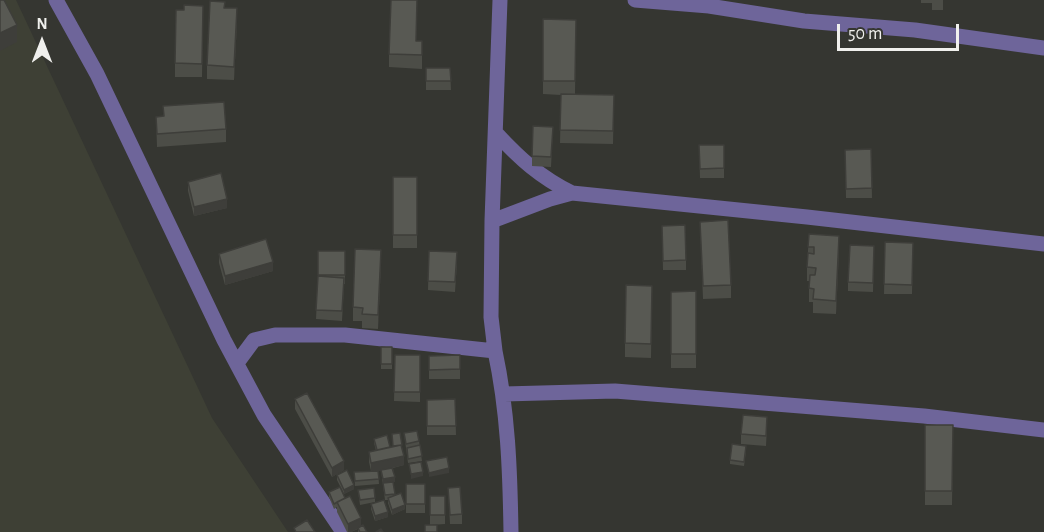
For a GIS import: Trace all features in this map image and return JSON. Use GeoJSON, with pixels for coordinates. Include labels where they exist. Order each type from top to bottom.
{"type":"FeatureCollection","features":[{"type":"Feature","properties":{"kind":"street"},"geometry":{"type":"LineString","coordinates":[[61,0],[264,415],[343,532]]}},
{"type":"Feature","properties":{"kind":"street"},"geometry":{"type":"LineString","coordinates":[[500,0],[491,317],[504,394],[509,452],[511,532]]}},
{"type":"Feature","properties":{"kind":"street"},"geometry":{"type":"LineString","coordinates":[[635,0],[709,6],[804,21],[915,30],[1044,48]]}},
{"type":"Feature","properties":{"kind":"street"},"geometry":{"type":"LineString","coordinates":[[496,133],[523,161],[549,182],[572,193],[1044,244]]}},
{"type":"Feature","properties":{"kind":"street"},"geometry":{"type":"LineString","coordinates":[[492,221],[572,193]]}},
{"type":"Feature","properties":{"kind":"street"},"geometry":{"type":"LineString","coordinates":[[237,363],[254,340],[275,335],[345,335],[495,351]]}},
{"type":"Feature","properties":{"kind":"street"},"geometry":{"type":"LineString","coordinates":[[504,394],[615,391],[924,416],[1044,430]]}},
{"type":"Feature","properties":{"kind":"shaded area"},"geometry":{"type":"Polygon","coordinates":[[[0,0],[16,0],[212,418],[288,532],[0,532],[0,0]]]}},
{"type":"Feature","properties":{"kind":"building"},"geometry":{"type":"Polygon","coordinates":[[[0,0],[4,0],[17,25],[0,33],[0,0]]]}},
{"type":"Feature","properties":{"kind":"building"},"geometry":{"type":"Polygon","coordinates":[[[391,0],[417,0],[416,41],[422,41],[422,55],[389,54],[391,0]]]}},
{"type":"Feature","properties":{"kind":"building"},"geometry":{"type":"Polygon","coordinates":[[[210,1],[225,2],[224,8],[237,8],[234,67],[207,65],[210,1]]]}},
{"type":"Feature","properties":{"kind":"building"},"geometry":{"type":"Polygon","coordinates":[[[184,5],[203,6],[202,64],[175,63],[176,10],[184,10],[184,5]]]}},
{"type":"Feature","properties":{"kind":"building"},"geometry":{"type":"Polygon","coordinates":[[[543,19],[576,20],[575,81],[543,81],[543,19]]]}},
{"type":"Feature","properties":{"kind":"building"},"geometry":{"type":"Polygon","coordinates":[[[426,68],[450,68],[451,81],[426,81],[426,68]]]}},
{"type":"Feature","properties":{"kind":"building"},"geometry":{"type":"Polygon","coordinates":[[[561,94],[614,95],[613,131],[560,130],[561,94]]]}},
{"type":"Feature","properties":{"kind":"building"},"geometry":{"type":"Polygon","coordinates":[[[224,102],[226,129],[157,134],[156,117],[164,116],[163,106],[224,102]]]}},
{"type":"Feature","properties":{"kind":"building"},"geometry":{"type":"Polygon","coordinates":[[[533,126],[553,127],[551,157],[532,156],[533,126]]]}},
{"type":"Feature","properties":{"kind":"building"},"geometry":{"type":"Polygon","coordinates":[[[699,145],[724,145],[724,168],[700,169],[699,145]]]}},
{"type":"Feature","properties":{"kind":"building"},"geometry":{"type":"Polygon","coordinates":[[[871,149],[872,188],[846,189],[845,150],[871,149]]]}},
{"type":"Feature","properties":{"kind":"building"},"geometry":{"type":"Polygon","coordinates":[[[221,173],[227,199],[194,207],[188,182],[221,173]]]}},
{"type":"Feature","properties":{"kind":"building"},"geometry":{"type":"Polygon","coordinates":[[[393,177],[417,177],[417,235],[393,235],[393,177]]]}},
{"type":"Feature","properties":{"kind":"building"},"geometry":{"type":"Polygon","coordinates":[[[728,220],[731,285],[703,286],[700,222],[728,220]]]}},
{"type":"Feature","properties":{"kind":"building"},"geometry":{"type":"Polygon","coordinates":[[[685,225],[686,260],[663,261],[662,226],[685,225]]]}},
{"type":"Feature","properties":{"kind":"building"},"geometry":{"type":"Polygon","coordinates":[[[809,234],[839,236],[836,301],[813,299],[814,289],[809,288],[810,275],[815,275],[816,268],[807,267],[808,253],[814,254],[814,247],[808,247],[809,234]]]}},
{"type":"Feature","properties":{"kind":"building"},"geometry":{"type":"Polygon","coordinates":[[[266,239],[273,262],[225,276],[219,254],[266,239]]]}},
{"type":"Feature","properties":{"kind":"building"},"geometry":{"type":"Polygon","coordinates":[[[885,242],[913,243],[912,285],[884,284],[885,242]]]}},
{"type":"Feature","properties":{"kind":"building"},"geometry":{"type":"Polygon","coordinates":[[[850,245],[874,246],[873,283],[848,282],[850,245]]]}},
{"type":"Feature","properties":{"kind":"building"},"geometry":{"type":"Polygon","coordinates":[[[355,249],[381,250],[378,315],[362,314],[363,308],[353,307],[355,249]]]}},
{"type":"Feature","properties":{"kind":"building"},"geometry":{"type":"Polygon","coordinates":[[[318,251],[345,251],[345,275],[318,275],[318,251]]]}},
{"type":"Feature","properties":{"kind":"building"},"geometry":{"type":"Polygon","coordinates":[[[429,251],[457,252],[455,282],[428,281],[429,251]]]}},
{"type":"Feature","properties":{"kind":"building"},"geometry":{"type":"Polygon","coordinates":[[[318,276],[344,278],[342,311],[316,310],[318,276]]]}},
{"type":"Feature","properties":{"kind":"building"},"geometry":{"type":"Polygon","coordinates":[[[626,285],[652,286],[651,344],[625,343],[626,285]]]}},
{"type":"Feature","properties":{"kind":"building"},"geometry":{"type":"Polygon","coordinates":[[[696,291],[696,354],[671,354],[671,292],[696,291]]]}},
{"type":"Feature","properties":{"kind":"building"},"geometry":{"type":"Polygon","coordinates":[[[381,347],[392,347],[392,364],[381,364],[381,347]]]}},
{"type":"Feature","properties":{"kind":"building"},"geometry":{"type":"Polygon","coordinates":[[[395,355],[420,355],[420,392],[394,392],[395,355]]]}},
{"type":"Feature","properties":{"kind":"building"},"geometry":{"type":"Polygon","coordinates":[[[460,355],[460,369],[429,370],[429,356],[460,355]]]}},
{"type":"Feature","properties":{"kind":"building"},"geometry":{"type":"Polygon","coordinates":[[[307,393],[344,461],[332,468],[295,399],[307,393]]]}},
{"type":"Feature","properties":{"kind":"building"},"geometry":{"type":"Polygon","coordinates":[[[455,399],[456,426],[427,426],[427,400],[455,399]]]}},
{"type":"Feature","properties":{"kind":"building"},"geometry":{"type":"Polygon","coordinates":[[[743,415],[767,417],[766,436],[741,434],[743,415]]]}},
{"type":"Feature","properties":{"kind":"building"},"geometry":{"type":"Polygon","coordinates":[[[925,425],[953,425],[952,491],[925,491],[925,425]]]}},
{"type":"Feature","properties":{"kind":"building"},"geometry":{"type":"Polygon","coordinates":[[[417,431],[419,441],[406,444],[404,433],[417,431]]]}},
{"type":"Feature","properties":{"kind":"building"},"geometry":{"type":"Polygon","coordinates":[[[400,433],[402,445],[393,446],[392,434],[400,433]]]}},
{"type":"Feature","properties":{"kind":"building"},"geometry":{"type":"Polygon","coordinates":[[[387,435],[390,447],[377,450],[374,439],[387,435]]]}},
{"type":"Feature","properties":{"kind":"building"},"geometry":{"type":"Polygon","coordinates":[[[732,444],[746,446],[744,462],[730,460],[732,444]]]}},
{"type":"Feature","properties":{"kind":"building"},"geometry":{"type":"Polygon","coordinates":[[[401,445],[404,456],[371,463],[369,452],[401,445]]]}},
{"type":"Feature","properties":{"kind":"building"},"geometry":{"type":"Polygon","coordinates":[[[420,445],[422,456],[408,459],[407,448],[420,445]]]}},
{"type":"Feature","properties":{"kind":"building"},"geometry":{"type":"Polygon","coordinates":[[[447,457],[449,468],[429,473],[426,461],[447,457]]]}},
{"type":"Feature","properties":{"kind":"building"},"geometry":{"type":"Polygon","coordinates":[[[421,462],[423,472],[411,474],[409,464],[421,462]]]}},
{"type":"Feature","properties":{"kind":"building"},"geometry":{"type":"Polygon","coordinates":[[[392,468],[395,477],[383,479],[381,470],[392,468]]]}},
{"type":"Feature","properties":{"kind":"building"},"geometry":{"type":"Polygon","coordinates":[[[347,470],[354,485],[344,490],[337,475],[347,470]]]}},
{"type":"Feature","properties":{"kind":"building"},"geometry":{"type":"Polygon","coordinates":[[[378,471],[379,479],[355,481],[354,472],[378,471]]]}},
{"type":"Feature","properties":{"kind":"building"},"geometry":{"type":"Polygon","coordinates":[[[393,482],[395,494],[385,495],[383,483],[393,482]]]}},
{"type":"Feature","properties":{"kind":"building"},"geometry":{"type":"Polygon","coordinates":[[[406,484],[425,484],[425,504],[406,504],[406,484]]]}},
{"type":"Feature","properties":{"kind":"building"},"geometry":{"type":"Polygon","coordinates":[[[340,487],[345,498],[334,504],[329,492],[340,487]]]}},
{"type":"Feature","properties":{"kind":"building"},"geometry":{"type":"Polygon","coordinates":[[[460,487],[462,514],[450,515],[448,488],[460,487]]]}},
{"type":"Feature","properties":{"kind":"building"},"geometry":{"type":"Polygon","coordinates":[[[374,488],[375,498],[360,500],[358,490],[374,488]]]}},
{"type":"Feature","properties":{"kind":"building"},"geometry":{"type":"Polygon","coordinates":[[[401,493],[405,505],[392,510],[388,498],[401,493]]]}},
{"type":"Feature","properties":{"kind":"building"},"geometry":{"type":"Polygon","coordinates":[[[350,496],[361,518],[348,524],[337,502],[350,496]]]}},
{"type":"Feature","properties":{"kind":"building"},"geometry":{"type":"Polygon","coordinates":[[[430,496],[445,496],[445,515],[430,515],[430,496]]]}},
{"type":"Feature","properties":{"kind":"building"},"geometry":{"type":"Polygon","coordinates":[[[384,500],[388,512],[375,516],[371,504],[384,500]]]}},
{"type":"Feature","properties":{"kind":"building"},"geometry":{"type":"Polygon","coordinates":[[[307,520],[315,532],[296,532],[294,528],[307,520]]]}},
{"type":"Feature","properties":{"kind":"building"},"geometry":{"type":"Polygon","coordinates":[[[363,525],[367,532],[360,532],[358,528],[363,525]]]}},
{"type":"Feature","properties":{"kind":"building"},"geometry":{"type":"Polygon","coordinates":[[[425,525],[437,525],[437,532],[425,532],[425,525]]]}}]}
